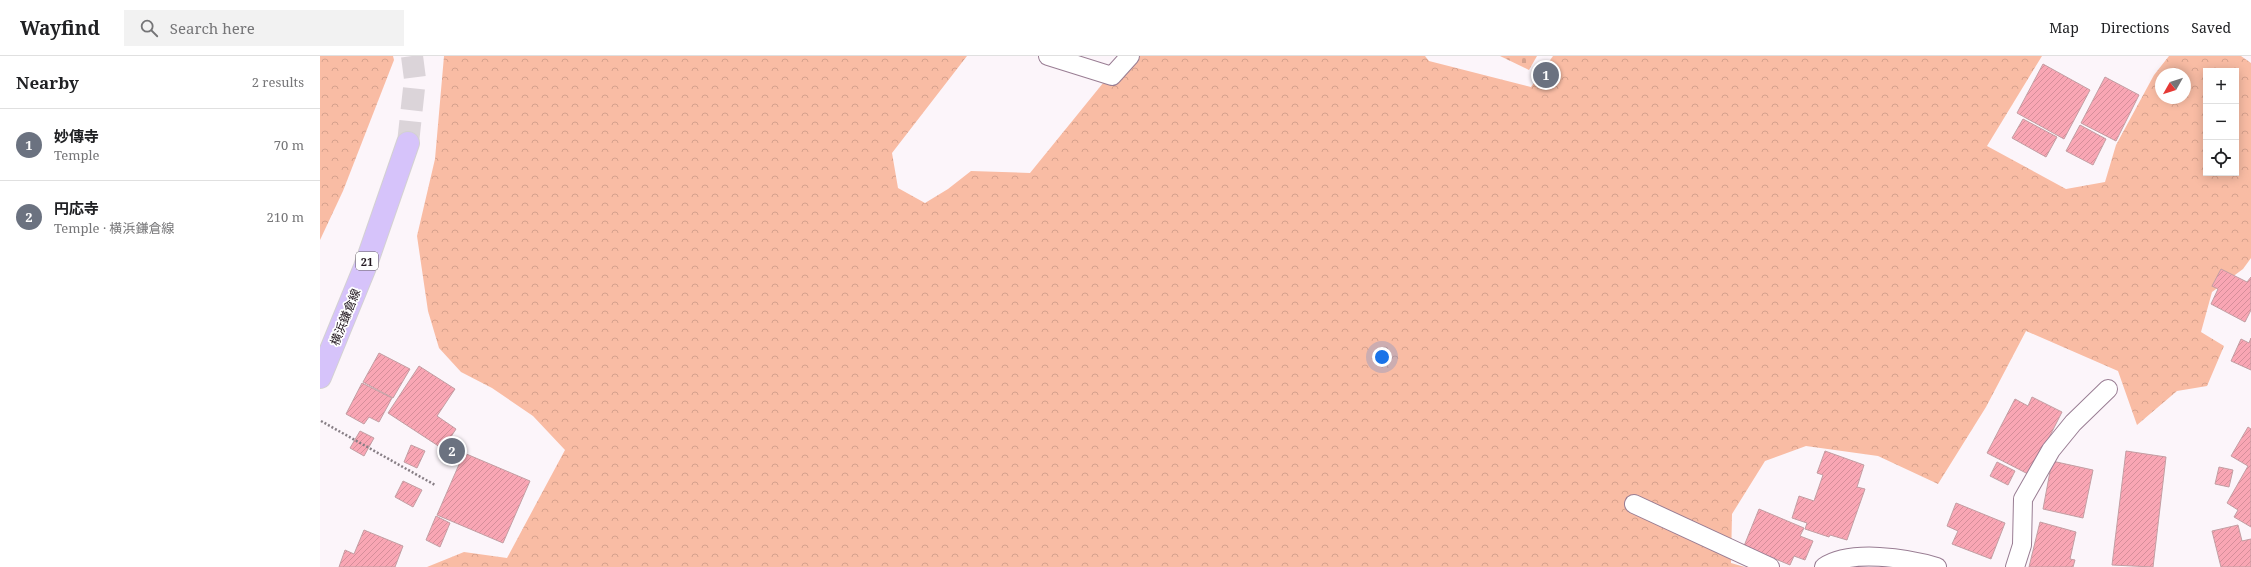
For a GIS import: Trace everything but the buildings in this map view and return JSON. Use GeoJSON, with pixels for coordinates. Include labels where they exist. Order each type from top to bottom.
{"type":"FeatureCollection","features":[{"type":"Feature","properties":{"kind":"main road","name":"横浜鎌倉線"},"geometry":{"type":"LineString","coordinates":[[320,377],[365,267],[408,143]]}},
{"type":"Feature","properties":{"kind":"lane"},"geometry":{"type":"LineString","coordinates":[[1048,56],[1112,76],[1130,56]]}},
{"type":"Feature","properties":{"kind":"lane"},"geometry":{"type":"LineString","coordinates":[[2015,567],[2022,544],[2023,498],[2051,450],[2073,423],[2108,389]]}},
{"type":"Feature","properties":{"kind":"lane"},"geometry":{"type":"LineString","coordinates":[[1634,504],[1770,567]]}},
{"type":"Feature","properties":{"kind":"lane"},"geometry":{"type":"LineString","coordinates":[[1824,567],[1833,560],[1888,557],[1922,562],[1937,567]]}},
{"type":"Feature","properties":{"kind":"path"},"geometry":{"type":"LineString","coordinates":[[321,421],[435,485]]}},
{"type":"Feature","properties":{"kind":"green space"},"geometry":{"type":"Polygon","coordinates":[[[320,56],[393,56],[394,60],[343,191],[320,240],[320,56]]]}},
{"type":"Feature","properties":{"kind":"green space"},"geometry":{"type":"Polygon","coordinates":[[[444,56],[967,56],[892,153],[898,188],[925,203],[948,189],[971,171],[1030,173],[1125,56],[1425,56],[1429,61],[1531,87],[1553,56],[2042,56],[1987,146],[2066,189],[2105,182],[2116,145],[2155,74],[2155,104],[2191,104],[2191,68],[2160,68],[2169,56],[2241,56],[2251,63],[2251,258],[2243,269],[2212,292],[2201,332],[2224,346],[2207,386],[2177,391],[2137,425],[2118,371],[2026,331],[1986,407],[1938,484],[1878,456],[1806,446],[1765,461],[1732,514],[1731,563],[1745,567],[427,567],[464,552],[507,558],[565,450],[533,416],[492,388],[461,372],[439,348],[428,311],[417,236],[435,159],[444,56]]]}},
{"type":"Feature","properties":{"kind":"green space"},"geometry":{"type":"Polygon","coordinates":[[[1500,56],[1537,56],[1529,70],[1500,56]]]}},
{"type":"Feature","properties":{"kind":"tunnel"},"geometry":{"type":"LineString","coordinates":[[408,143],[415,79],[412,56]]}},
{"type":"Feature","properties":{"kind":"place","name":"妙傳寺"},"geometry":{"type":"Point","coordinates":[1546,75]}},
{"type":"Feature","properties":{"kind":"place","name":"円応寺"},"geometry":{"type":"Point","coordinates":[452,451]}}]}
